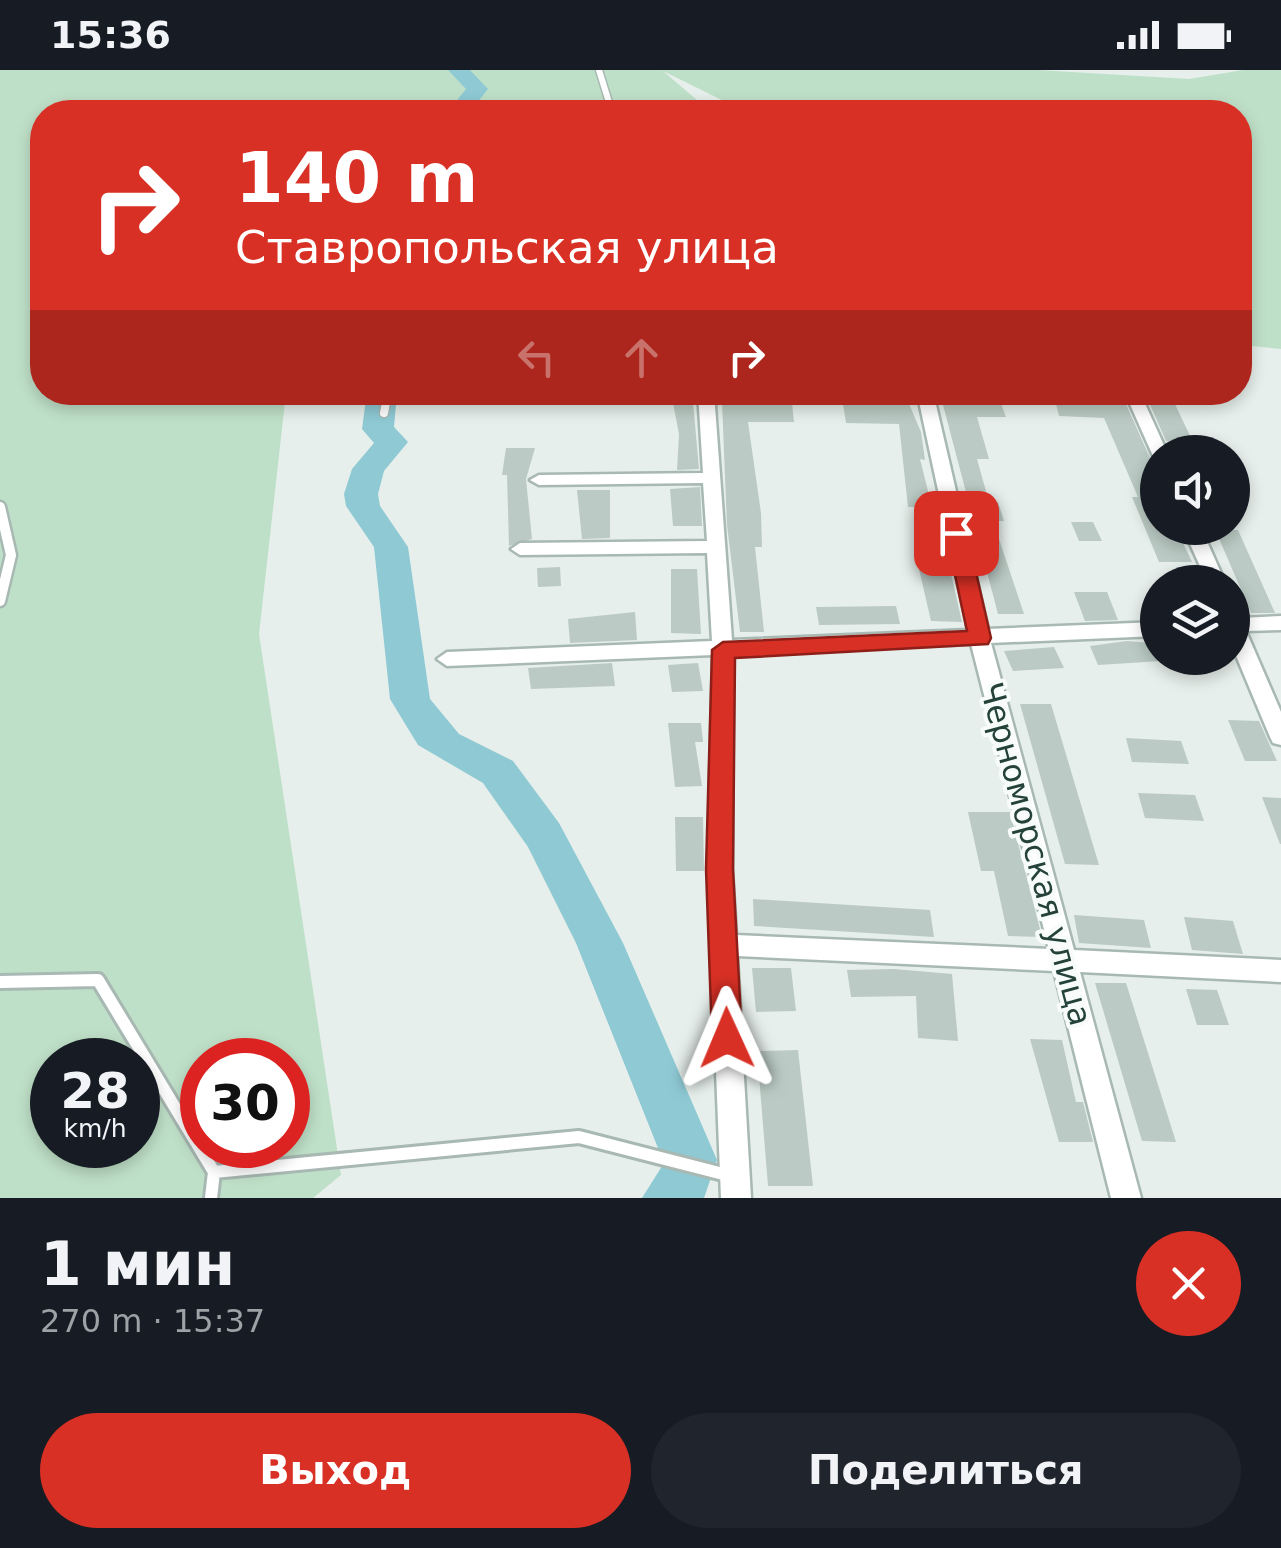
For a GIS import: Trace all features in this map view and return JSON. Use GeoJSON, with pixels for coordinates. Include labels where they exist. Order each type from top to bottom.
{"type":"FeatureCollection","features":[{"type":"Feature","properties":{"kind":"street"},"geometry":{"type":"LineString","coordinates":[[707,405],[713,546],[723,650],[720,869],[735,1188]]}},
{"type":"Feature","properties":{"kind":"street","name":"Черноморская улица"},"geometry":{"type":"LineString","coordinates":[[929,405],[980,638],[1126,1198]]}},
{"type":"Feature","properties":{"kind":"street"},"geometry":{"type":"LineString","coordinates":[[1138,405],[1151,435]]}},
{"type":"Feature","properties":{"kind":"street"},"geometry":{"type":"LineString","coordinates":[[539,480],[713,478]]}},
{"type":"Feature","properties":{"kind":"street"},"geometry":{"type":"LineString","coordinates":[[520,549],[713,546]]}},
{"type":"Feature","properties":{"kind":"street"},"geometry":{"type":"LineString","coordinates":[[1250,624],[1281,623]]}},
{"type":"Feature","properties":{"kind":"street"},"geometry":{"type":"LineString","coordinates":[[447,659],[1140,630]]}},
{"type":"Feature","properties":{"kind":"street"},"geometry":{"type":"LineString","coordinates":[[1250,664],[1281,737]]}},
{"type":"Feature","properties":{"kind":"street"},"geometry":{"type":"LineString","coordinates":[[726,946],[1281,970]]}},
{"type":"Feature","properties":{"kind":"lane"},"geometry":{"type":"LineString","coordinates":[[599,70],[608,100]]}},
{"type":"Feature","properties":{"kind":"lane"},"geometry":{"type":"LineString","coordinates":[[384,413],[386,405]]}},
{"type":"Feature","properties":{"kind":"lane"},"geometry":{"type":"LineString","coordinates":[[0,508],[10,531],[13,576],[0,601]]}},
{"type":"Feature","properties":{"kind":"lane"},"geometry":{"type":"LineString","coordinates":[[0,982],[98,980],[214,1172],[211,1198]]}},
{"type":"Feature","properties":{"kind":"lane"},"geometry":{"type":"LineString","coordinates":[[214,1172],[579,1137],[735,1188]]}},
{"type":"Feature","properties":{"kind":"green space"},"geometry":{"type":"Polygon","coordinates":[[[0,70],[1038,70],[1189,79],[1243,70],[1281,70],[1281,349],[1252,346],[1252,100],[722,100],[663,71],[697,100],[30,100],[30,405],[285,405],[259,634],[341,1175],[313,1198],[0,1198],[0,70]]]}},
{"type":"Feature","properties":{"kind":"building"},"geometry":{"type":"Polygon","coordinates":[[[673,405],[693,405],[699,469],[677,470],[679,434],[673,405]]]}},
{"type":"Feature","properties":{"kind":"building"},"geometry":{"type":"Polygon","coordinates":[[[722,405],[792,405],[794,422],[748,422],[761,513],[762,547],[755,547],[764,632],[740,632],[727,525],[722,405]]]}},
{"type":"Feature","properties":{"kind":"building"},"geometry":{"type":"Polygon","coordinates":[[[843,405],[910,405],[921,432],[925,460],[920,459],[929,495],[933,495],[962,622],[931,621],[919,569],[917,547],[923,547],[915,507],[908,507],[899,424],[846,423],[843,405]]]}},
{"type":"Feature","properties":{"kind":"building"},"geometry":{"type":"Polygon","coordinates":[[[943,405],[1002,405],[1006,417],[977,417],[989,459],[977,459],[989,502],[998,502],[1004,521],[993,521],[1024,614],[998,614],[943,405]]]}},
{"type":"Feature","properties":{"kind":"building"},"geometry":{"type":"Polygon","coordinates":[[[1056,405],[1126,405],[1140,436],[1140,516],[1132,497],[1138,497],[1104,418],[1059,416],[1056,405]]]}},
{"type":"Feature","properties":{"kind":"building"},"geometry":{"type":"Polygon","coordinates":[[[1150,405],[1175,405],[1190,435],[1163,435],[1150,405]]]}},
{"type":"Feature","properties":{"kind":"building"},"geometry":{"type":"Polygon","coordinates":[[[506,448],[535,448],[526,479],[532,539],[509,546],[507,475],[502,475],[506,448]]]}},
{"type":"Feature","properties":{"kind":"building"},"geometry":{"type":"Polygon","coordinates":[[[700,487],[702,526],[673,526],[670,489],[700,487]]]}},
{"type":"Feature","properties":{"kind":"building"},"geometry":{"type":"Polygon","coordinates":[[[577,490],[610,490],[610,538],[582,539],[577,490]]]}},
{"type":"Feature","properties":{"kind":"building"},"geometry":{"type":"Polygon","coordinates":[[[1071,522],[1093,522],[1102,541],[1079,541],[1071,522]]]}},
{"type":"Feature","properties":{"kind":"building"},"geometry":{"type":"Polygon","coordinates":[[[1152,545],[1184,545],[1192,562],[1159,562],[1152,545]]]}},
{"type":"Feature","properties":{"kind":"building"},"geometry":{"type":"Polygon","coordinates":[[[1222,545],[1245,545],[1275,613],[1251,613],[1250,565],[1230,565],[1222,545]]]}},
{"type":"Feature","properties":{"kind":"building"},"geometry":{"type":"Polygon","coordinates":[[[560,567],[561,586],[538,587],[537,568],[560,567]]]}},
{"type":"Feature","properties":{"kind":"building"},"geometry":{"type":"Polygon","coordinates":[[[671,569],[697,569],[701,634],[671,633],[671,569]]]}},
{"type":"Feature","properties":{"kind":"building"},"geometry":{"type":"Polygon","coordinates":[[[1074,592],[1107,592],[1118,620],[1085,621],[1074,592]]]}},
{"type":"Feature","properties":{"kind":"building"},"geometry":{"type":"Polygon","coordinates":[[[896,606],[900,624],[819,625],[816,607],[896,606]]]}},
{"type":"Feature","properties":{"kind":"building"},"geometry":{"type":"Polygon","coordinates":[[[635,612],[637,640],[570,643],[568,619],[635,612]]]}},
{"type":"Feature","properties":{"kind":"building"},"geometry":{"type":"Polygon","coordinates":[[[1140,642],[1140,662],[1098,665],[1090,646],[1140,642]]]}},
{"type":"Feature","properties":{"kind":"building"},"geometry":{"type":"Polygon","coordinates":[[[1054,647],[1064,668],[1013,671],[1004,651],[1054,647]]]}},
{"type":"Feature","properties":{"kind":"building"},"geometry":{"type":"Polygon","coordinates":[[[612,663],[615,686],[531,689],[528,668],[612,663]]]}},
{"type":"Feature","properties":{"kind":"building"},"geometry":{"type":"Polygon","coordinates":[[[698,663],[703,691],[672,692],[668,665],[698,663]]]}},
{"type":"Feature","properties":{"kind":"building"},"geometry":{"type":"Polygon","coordinates":[[[1020,704],[1051,704],[1099,865],[1065,864],[1020,704]]]}},
{"type":"Feature","properties":{"kind":"building"},"geometry":{"type":"Polygon","coordinates":[[[1228,720],[1259,721],[1277,761],[1245,761],[1228,720]]]}},
{"type":"Feature","properties":{"kind":"building"},"geometry":{"type":"Polygon","coordinates":[[[668,723],[701,723],[703,742],[695,742],[702,786],[675,787],[668,723]]]}},
{"type":"Feature","properties":{"kind":"building"},"geometry":{"type":"Polygon","coordinates":[[[1126,738],[1181,741],[1189,764],[1132,762],[1126,738]]]}},
{"type":"Feature","properties":{"kind":"building"},"geometry":{"type":"Polygon","coordinates":[[[1138,793],[1195,795],[1204,821],[1145,818],[1138,793]]]}},
{"type":"Feature","properties":{"kind":"building"},"geometry":{"type":"Polygon","coordinates":[[[1262,797],[1281,798],[1281,844],[1280,844],[1262,797]]]}},
{"type":"Feature","properties":{"kind":"building"},"geometry":{"type":"Polygon","coordinates":[[[968,812],[1010,812],[1042,937],[1008,936],[994,871],[981,871],[968,812]]]}},
{"type":"Feature","properties":{"kind":"building"},"geometry":{"type":"Polygon","coordinates":[[[675,817],[703,817],[704,871],[676,871],[675,817]]]}},
{"type":"Feature","properties":{"kind":"building"},"geometry":{"type":"Polygon","coordinates":[[[753,899],[930,910],[934,937],[754,926],[753,899]]]}},
{"type":"Feature","properties":{"kind":"building"},"geometry":{"type":"Polygon","coordinates":[[[1074,915],[1144,920],[1151,948],[1079,943],[1074,915]]]}},
{"type":"Feature","properties":{"kind":"building"},"geometry":{"type":"Polygon","coordinates":[[[1184,917],[1233,921],[1243,954],[1192,950],[1184,917]]]}},
{"type":"Feature","properties":{"kind":"building"},"geometry":{"type":"Polygon","coordinates":[[[752,968],[791,968],[796,1011],[756,1012],[752,968]]]}},
{"type":"Feature","properties":{"kind":"building"},"geometry":{"type":"Polygon","coordinates":[[[847,970],[952,974],[958,1041],[918,1038],[916,996],[851,997],[847,970]]]}},
{"type":"Feature","properties":{"kind":"building"},"geometry":{"type":"Polygon","coordinates":[[[1095,983],[1126,983],[1176,1142],[1142,1141],[1095,983]]]}},
{"type":"Feature","properties":{"kind":"building"},"geometry":{"type":"Polygon","coordinates":[[[1186,989],[1217,990],[1229,1025],[1197,1025],[1186,989]]]}},
{"type":"Feature","properties":{"kind":"building"},"geometry":{"type":"Polygon","coordinates":[[[1030,1039],[1062,1040],[1076,1102],[1083,1102],[1093,1142],[1059,1142],[1030,1039]]]}},
{"type":"Feature","properties":{"kind":"building"},"geometry":{"type":"Polygon","coordinates":[[[798,1050],[813,1186],[768,1186],[757,1051],[798,1050]]]}},
{"type":"Feature","properties":{"kind":"waterway"},"geometry":{"type":"LineString","coordinates":[[458,70],[477,89],[470,100]]}},
{"type":"Feature","properties":{"kind":"waterway"},"geometry":{"type":"LineString","coordinates":[[381,405],[378,429],[392,442],[368,469],[361,494],[363,506],[391,547],[410,699],[432,735],[498,772],[544,835],[600,943],[662,1101],[690,1160]]}},
{"type":"Feature","properties":{"kind":"waterway"},"geometry":{"type":"LineString","coordinates":[[669,1198],[688,1176]]}},
{"type":"Feature","properties":{"kind":"route"},"geometry":{"type":"LineString","coordinates":[[727,1038],[720,869],[723,650],[980,638],[956,533]]}}]}
